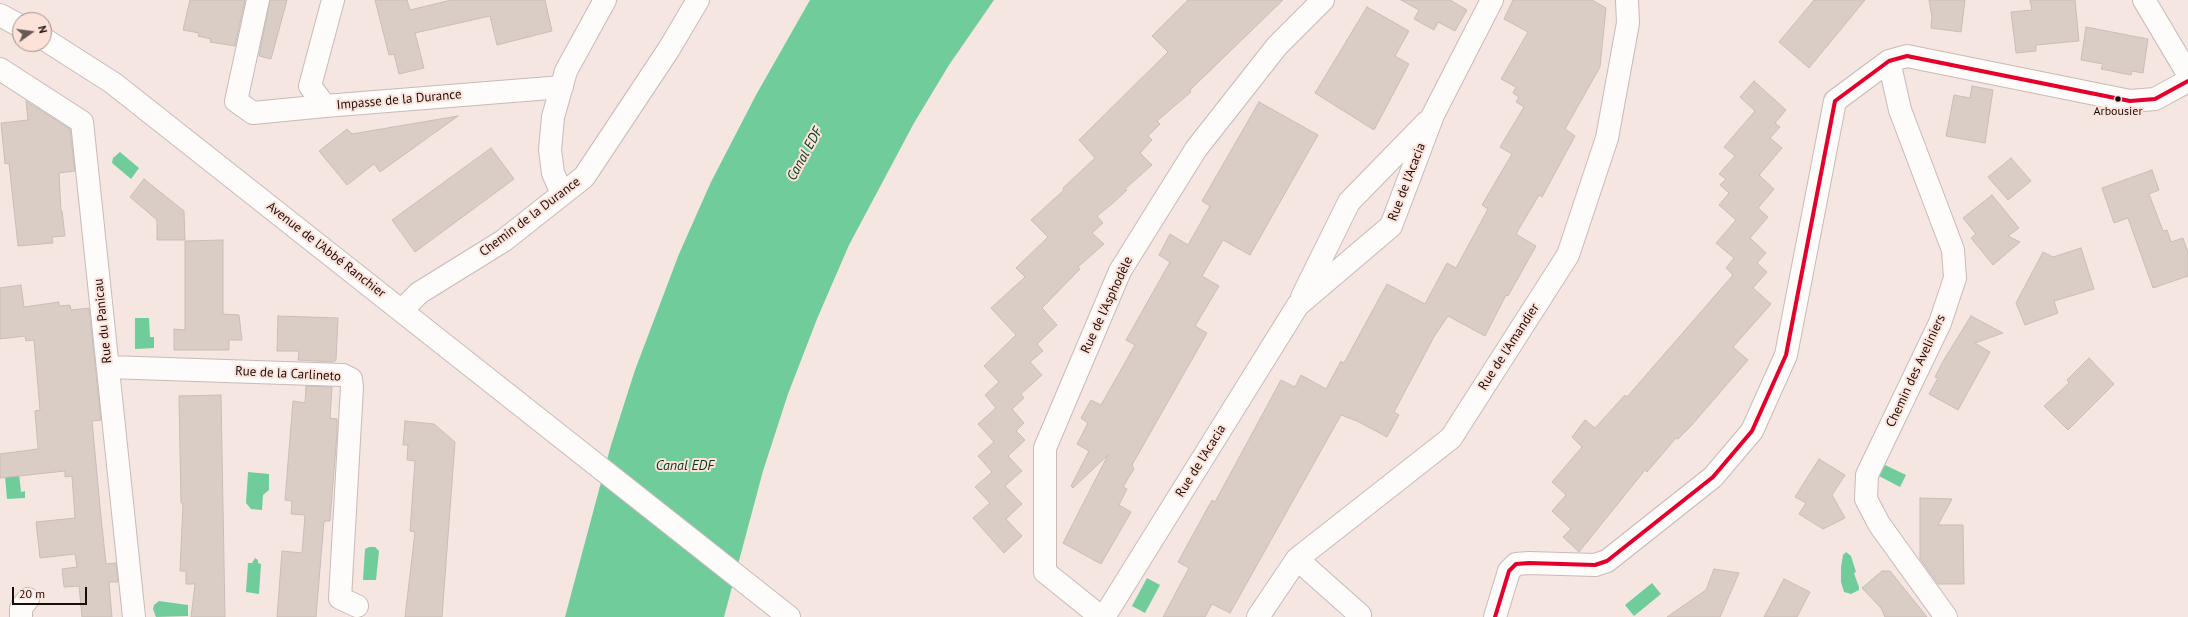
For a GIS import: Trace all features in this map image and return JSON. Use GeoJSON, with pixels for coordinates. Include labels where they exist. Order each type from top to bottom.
{"type":"FeatureCollection","features":[{"type":"Feature","properties":{"kind":"street"},"geometry":{"type":"LineString","coordinates":[[258,0],[236,101],[253,113],[325,106]]}},
{"type":"Feature","properties":{"kind":"street","name":"Impasse de la Durance"},"geometry":{"type":"LineString","coordinates":[[333,0],[310,86],[325,106],[562,87]]}},
{"type":"Feature","properties":{"kind":"street"},"geometry":{"type":"LineString","coordinates":[[562,194],[553,173],[550,150],[553,118],[566,71],[605,0]]}},
{"type":"Feature","properties":{"kind":"street","name":"Chemin de la Durance"},"geometry":{"type":"LineString","coordinates":[[402,310],[419,293],[503,241],[584,177],[669,49],[698,0]]}},
{"type":"Feature","properties":{"kind":"street","name":"Rue de l'Asphodèle"},"geometry":{"type":"LineString","coordinates":[[1103,617],[1045,572],[1045,448],[1120,271],[1196,148],[1277,46],[1323,0]]}},
{"type":"Feature","properties":{"kind":"street","name":"Rue de l'Acacia"},"geometry":{"type":"LineString","coordinates":[[1298,305],[1391,226],[1433,115],[1492,0]]}},
{"type":"Feature","properties":{"kind":"street","name":"Rue de l'Amandier"},"geometry":{"type":"LineString","coordinates":[[1258,617],[1297,559],[1450,438],[1568,255],[1606,138],[1628,23],[1627,0]]}},
{"type":"Feature","properties":{"kind":"street"},"geometry":{"type":"LineString","coordinates":[[2144,0],[2188,74]]}},
{"type":"Feature","properties":{"kind":"street"},"geometry":{"type":"LineString","coordinates":[[0,15],[12,22]]}},
{"type":"Feature","properties":{"kind":"street","name":"Avenue de l'Abbé Ranchier"},"geometry":{"type":"LineString","coordinates":[[52,44],[113,83],[179,137],[402,310],[789,617]]}},
{"type":"Feature","properties":{"kind":"street"},"geometry":{"type":"LineString","coordinates":[[1495,617],[1509,571],[1516,564],[1529,563],[1595,566],[1607,561],[1714,477],[1752,431],[1786,355],[1835,101],[1889,61],[1907,56],[2130,101],[2155,98],[2188,82]]}},
{"type":"Feature","properties":{"kind":"street","name":"Chemin des Aveliniers"},"geometry":{"type":"LineString","coordinates":[[1889,61],[1900,110],[1953,250],[1955,278],[1940,323],[1867,475],[1866,498],[1879,524],[1946,617]]}},
{"type":"Feature","properties":{"kind":"street","name":"Rue du Panicau"},"geometry":{"type":"LineString","coordinates":[[0,69],[82,122],[134,617]]}},
{"type":"Feature","properties":{"kind":"street","name":"Rue de l'Acacia"},"geometry":{"type":"LineString","coordinates":[[1103,617],[1298,305],[1349,202],[1433,115]]}},
{"type":"Feature","properties":{"kind":"street","name":"Rue de la Carlineto"},"geometry":{"type":"LineString","coordinates":[[108,367],[343,375],[351,379],[352,387],[340,598],[357,606]]}},
{"type":"Feature","properties":{"kind":"street"},"geometry":{"type":"LineString","coordinates":[[1297,559],[1360,615],[1360,617]]}},
{"type":"Feature","properties":{"kind":"water","name":"Canal EDF"},"geometry":{"type":"Polygon","coordinates":[[[810,0],[994,0],[949,65],[914,123],[849,245],[817,319],[788,394],[763,471],[724,617],[565,617],[611,445],[635,370],[679,254],[711,182],[756,95],[810,0]]]}},
{"type":"Feature","properties":{"kind":"water"},"geometry":{"type":"Polygon","coordinates":[[[120,152],[139,168],[131,179],[112,163],[113,158],[120,152]]]}},
{"type":"Feature","properties":{"kind":"water"},"geometry":{"type":"Polygon","coordinates":[[[135,318],[149,318],[150,337],[154,337],[154,348],[135,349],[135,318]]]}},
{"type":"Feature","properties":{"kind":"water"},"geometry":{"type":"Polygon","coordinates":[[[18,464],[21,492],[25,491],[25,498],[7,499],[4,465],[18,464]]]}},
{"type":"Feature","properties":{"kind":"water"},"geometry":{"type":"Polygon","coordinates":[[[1883,464],[1906,475],[1900,487],[1877,475],[1883,464]]]}},
{"type":"Feature","properties":{"kind":"water"},"geometry":{"type":"Polygon","coordinates":[[[248,472],[269,474],[269,490],[263,495],[262,510],[251,509],[246,503],[248,472]]]}},
{"type":"Feature","properties":{"kind":"water"},"geometry":{"type":"Polygon","coordinates":[[[375,547],[379,551],[376,580],[363,580],[365,549],[375,547]]]}},
{"type":"Feature","properties":{"kind":"water"},"geometry":{"type":"Polygon","coordinates":[[[1846,552],[1851,556],[1856,572],[1854,573],[1859,587],[1859,590],[1851,594],[1844,592],[1841,582],[1843,555],[1846,552]]]}},
{"type":"Feature","properties":{"kind":"water"},"geometry":{"type":"Polygon","coordinates":[[[255,558],[258,560],[258,563],[261,564],[259,594],[246,592],[248,563],[252,563],[255,558]]]}},
{"type":"Feature","properties":{"kind":"water"},"geometry":{"type":"Polygon","coordinates":[[[1147,578],[1160,585],[1145,613],[1132,606],[1147,578]]]}},
{"type":"Feature","properties":{"kind":"water"},"geometry":{"type":"Polygon","coordinates":[[[1652,583],[1661,594],[1634,616],[1625,605],[1652,583]]]}},
{"type":"Feature","properties":{"kind":"water"},"geometry":{"type":"Polygon","coordinates":[[[159,601],[188,605],[188,616],[156,617],[153,609],[154,605],[159,601]]]}},
{"type":"Feature","properties":{"kind":"building"},"geometry":{"type":"Polygon","coordinates":[[[190,0],[245,0],[235,46],[210,42],[211,39],[198,36],[199,33],[183,30],[190,0]]]}},
{"type":"Feature","properties":{"kind":"building"},"geometry":{"type":"Polygon","coordinates":[[[270,0],[287,0],[271,59],[259,56],[270,0]]]}},
{"type":"Feature","properties":{"kind":"building"},"geometry":{"type":"Polygon","coordinates":[[[375,0],[407,0],[410,10],[451,0],[545,0],[552,31],[497,45],[490,16],[415,33],[424,68],[399,74],[394,54],[389,55],[375,0]]]}},
{"type":"Feature","properties":{"kind":"building"},"geometry":{"type":"Polygon","coordinates":[[[1188,0],[1283,0],[1190,90],[1191,92],[1157,121],[1160,124],[1148,136],[1152,140],[1140,153],[1152,165],[1125,189],[1127,190],[1112,204],[1097,216],[1103,223],[1092,233],[1104,244],[1078,267],[1080,269],[1042,308],[1057,325],[1037,344],[1043,351],[1030,362],[1042,375],[1021,394],[1024,398],[1012,409],[1024,423],[1016,431],[1025,440],[1008,456],[1022,471],[1005,486],[1022,504],[1006,519],[1022,536],[1004,553],[973,518],[990,503],[975,487],[992,472],[978,456],[994,442],[978,424],[996,408],[985,395],[999,382],[984,366],[1016,335],[991,308],[1025,277],[1016,268],[1048,237],[1031,220],[1064,190],[1063,188],[1095,158],[1079,140],[1168,52],[1152,36],[1188,0]]]}},
{"type":"Feature","properties":{"kind":"building"},"geometry":{"type":"Polygon","coordinates":[[[1401,0],[1450,0],[1467,10],[1455,31],[1438,22],[1434,30],[1414,19],[1419,10],[1401,0]]]}},
{"type":"Feature","properties":{"kind":"building"},"geometry":{"type":"Polygon","coordinates":[[[1513,0],[1592,0],[1606,8],[1600,67],[1565,129],[1575,136],[1542,197],[1539,195],[1516,234],[1536,246],[1508,296],[1506,295],[1485,336],[1448,316],[1435,335],[1394,412],[1399,415],[1387,437],[1357,421],[1341,415],[1230,613],[1212,604],[1205,617],[1163,617],[1189,568],[1178,562],[1212,500],[1215,502],[1281,380],[1295,387],[1301,375],[1326,389],[1341,361],[1344,363],[1387,284],[1425,304],[1447,263],[1456,268],[1488,209],[1482,205],[1512,154],[1500,147],[1524,107],[1516,102],[1519,97],[1513,93],[1516,87],[1501,79],[1528,32],[1504,19],[1513,0]]]}},
{"type":"Feature","properties":{"kind":"building"},"geometry":{"type":"Polygon","coordinates":[[[1814,0],[1865,0],[1809,68],[1779,42],[1814,0]]]}},
{"type":"Feature","properties":{"kind":"building"},"geometry":{"type":"Polygon","coordinates":[[[1929,0],[1965,0],[1961,32],[1931,28],[1932,17],[1929,0]]]}},
{"type":"Feature","properties":{"kind":"building"},"geometry":{"type":"Polygon","coordinates":[[[2030,0],[2075,0],[2079,41],[2036,45],[2036,51],[2016,53],[2011,12],[2032,10],[2030,0]]]}},
{"type":"Feature","properties":{"kind":"building"},"geometry":{"type":"Polygon","coordinates":[[[1367,7],[1409,31],[1395,56],[1409,64],[1374,130],[1315,93],[1367,7]]]}},
{"type":"Feature","properties":{"kind":"building"},"geometry":{"type":"Polygon","coordinates":[[[2086,27],[2148,39],[2143,73],[2132,71],[2131,75],[2101,69],[2103,64],[2081,60],[2086,27]]]}},
{"type":"Feature","properties":{"kind":"building"},"geometry":{"type":"Polygon","coordinates":[[[1754,81],[1786,110],[1775,123],[1780,127],[1770,138],[1782,148],[1759,175],[1774,189],[1758,208],[1768,217],[1750,238],[1766,253],[1757,263],[1767,272],[1753,288],[1771,304],[1733,347],[1748,360],[1690,427],[1678,439],[1676,438],[1647,472],[1645,470],[1579,552],[1563,537],[1571,529],[1552,511],[1566,495],[1552,482],[1582,447],[1572,437],[1585,420],[1595,428],[1625,395],[1627,397],[1733,275],[1726,268],[1734,258],[1716,243],[1736,220],[1719,205],[1729,193],[1720,185],[1726,179],[1719,174],[1735,156],[1724,147],[1755,111],[1740,97],[1754,81]]]}},
{"type":"Feature","properties":{"kind":"building"},"geometry":{"type":"Polygon","coordinates":[[[1972,86],[1993,90],[1985,143],[1946,136],[1954,95],[1970,98],[1972,86]]]}},
{"type":"Feature","properties":{"kind":"building"},"geometry":{"type":"Polygon","coordinates":[[[26,101],[70,129],[75,171],[59,173],[61,211],[65,236],[52,237],[53,243],[18,246],[9,163],[5,164],[1,123],[28,120],[26,101]]]}},
{"type":"Feature","properties":{"kind":"building"},"geometry":{"type":"Polygon","coordinates":[[[1259,102],[1318,135],[1250,255],[1223,240],[1202,276],[1219,286],[1195,326],[1207,333],[1132,465],[1134,469],[1123,487],[1127,489],[1119,505],[1131,512],[1101,564],[1063,543],[1108,455],[1073,488],[1071,486],[1089,451],[1077,444],[1088,423],[1081,418],[1091,400],[1101,405],[1135,345],[1126,340],[1170,262],[1159,255],[1170,234],[1188,245],[1210,206],[1202,201],[1259,102]]]}},
{"type":"Feature","properties":{"kind":"building"},"geometry":{"type":"Polygon","coordinates":[[[458,116],[380,172],[374,164],[347,185],[319,151],[347,129],[352,134],[458,116]]]}},
{"type":"Feature","properties":{"kind":"building"},"geometry":{"type":"Polygon","coordinates":[[[491,148],[514,179],[415,252],[392,220],[491,148]]]}},
{"type":"Feature","properties":{"kind":"building"},"geometry":{"type":"Polygon","coordinates":[[[2011,158],[2031,181],[2008,200],[1988,177],[2011,158]]]}},
{"type":"Feature","properties":{"kind":"building"},"geometry":{"type":"Polygon","coordinates":[[[2152,170],[2159,190],[2149,194],[2163,231],[2167,230],[2171,242],[2183,238],[2188,253],[2188,276],[2153,288],[2128,218],[2114,223],[2102,188],[2152,170]]]}},
{"type":"Feature","properties":{"kind":"building"},"geometry":{"type":"Polygon","coordinates":[[[144,179],[184,211],[185,240],[157,240],[157,220],[130,197],[144,179]]]}},
{"type":"Feature","properties":{"kind":"building"},"geometry":{"type":"Polygon","coordinates":[[[1992,195],[2019,228],[2008,236],[2020,242],[1993,265],[1971,238],[1976,234],[1963,218],[1992,195]]]}},
{"type":"Feature","properties":{"kind":"building"},"geometry":{"type":"Polygon","coordinates":[[[223,240],[223,314],[239,315],[242,340],[229,340],[229,350],[174,350],[174,329],[185,330],[185,241],[223,240]]]}},
{"type":"Feature","properties":{"kind":"building"},"geometry":{"type":"Polygon","coordinates":[[[2081,248],[2094,289],[2054,301],[2058,313],[2025,325],[2016,303],[2043,252],[2053,257],[2081,248]]]}},
{"type":"Feature","properties":{"kind":"building"},"geometry":{"type":"Polygon","coordinates":[[[21,285],[24,307],[59,302],[59,306],[70,305],[71,310],[89,308],[101,420],[92,421],[101,517],[106,564],[116,563],[118,582],[109,582],[112,617],[82,617],[79,586],[64,587],[62,569],[77,567],[75,554],[40,558],[36,522],[75,518],[72,476],[65,477],[65,471],[0,478],[0,454],[38,449],[35,411],[40,410],[34,340],[26,341],[25,336],[0,339],[0,288],[21,285]]]}},
{"type":"Feature","properties":{"kind":"building"},"geometry":{"type":"Polygon","coordinates":[[[278,316],[338,318],[336,360],[333,362],[298,360],[299,351],[277,351],[278,316]]]}},
{"type":"Feature","properties":{"kind":"building"},"geometry":{"type":"Polygon","coordinates":[[[1971,316],[2003,333],[1975,343],[1990,352],[1958,410],[1929,394],[1938,378],[1935,377],[1942,363],[1971,316]]]}},
{"type":"Feature","properties":{"kind":"building"},"geometry":{"type":"Polygon","coordinates":[[[2089,358],[2114,384],[2068,430],[2044,406],[2069,383],[2067,380],[2089,358]]]}},
{"type":"Feature","properties":{"kind":"building"},"geometry":{"type":"Polygon","coordinates":[[[306,386],[332,387],[330,418],[337,419],[337,433],[330,521],[324,521],[316,617],[277,617],[282,551],[302,553],[305,515],[291,514],[292,501],[285,500],[293,401],[305,403],[306,386]]]}},
{"type":"Feature","properties":{"kind":"building"},"geometry":{"type":"Polygon","coordinates":[[[221,395],[225,617],[191,617],[195,584],[186,584],[186,571],[180,571],[183,503],[181,503],[179,396],[221,395]]]}},
{"type":"Feature","properties":{"kind":"building"},"geometry":{"type":"Polygon","coordinates":[[[405,421],[434,424],[455,442],[442,617],[405,617],[415,532],[410,531],[415,461],[407,460],[408,445],[403,445],[405,421]]]}},
{"type":"Feature","properties":{"kind":"building"},"geometry":{"type":"Polygon","coordinates":[[[1819,459],[1845,475],[1832,495],[1845,518],[1823,529],[1799,514],[1806,503],[1795,497],[1819,459]]]}},
{"type":"Feature","properties":{"kind":"building"},"geometry":{"type":"Polygon","coordinates":[[[1920,498],[1952,499],[1938,525],[1963,525],[1964,584],[1938,584],[1920,559],[1920,498]]]}},
{"type":"Feature","properties":{"kind":"building"},"geometry":{"type":"Polygon","coordinates":[[[1714,569],[1739,573],[1720,617],[1667,617],[1706,590],[1714,569]]]}},
{"type":"Feature","properties":{"kind":"building"},"geometry":{"type":"Polygon","coordinates":[[[1882,571],[1890,571],[1927,617],[1885,617],[1881,608],[1862,588],[1882,571]]]}},
{"type":"Feature","properties":{"kind":"building"},"geometry":{"type":"Polygon","coordinates":[[[1784,579],[1810,592],[1797,617],[1764,617],[1784,579]]]}},
{"type":"Feature","properties":{"kind":"transit line"},"geometry":{"type":"LineString","coordinates":[[1495,617],[1509,571],[1516,564],[1595,565],[1607,561],[1713,477],[1752,431],[1786,355],[1835,101],[1889,61],[1907,56],[2130,101],[2155,99],[2188,81]]}},
{"type":"Feature","properties":{"kind":"place","name":"Arbousier"},"geometry":{"type":"Point","coordinates":[2118,99]}}]}
